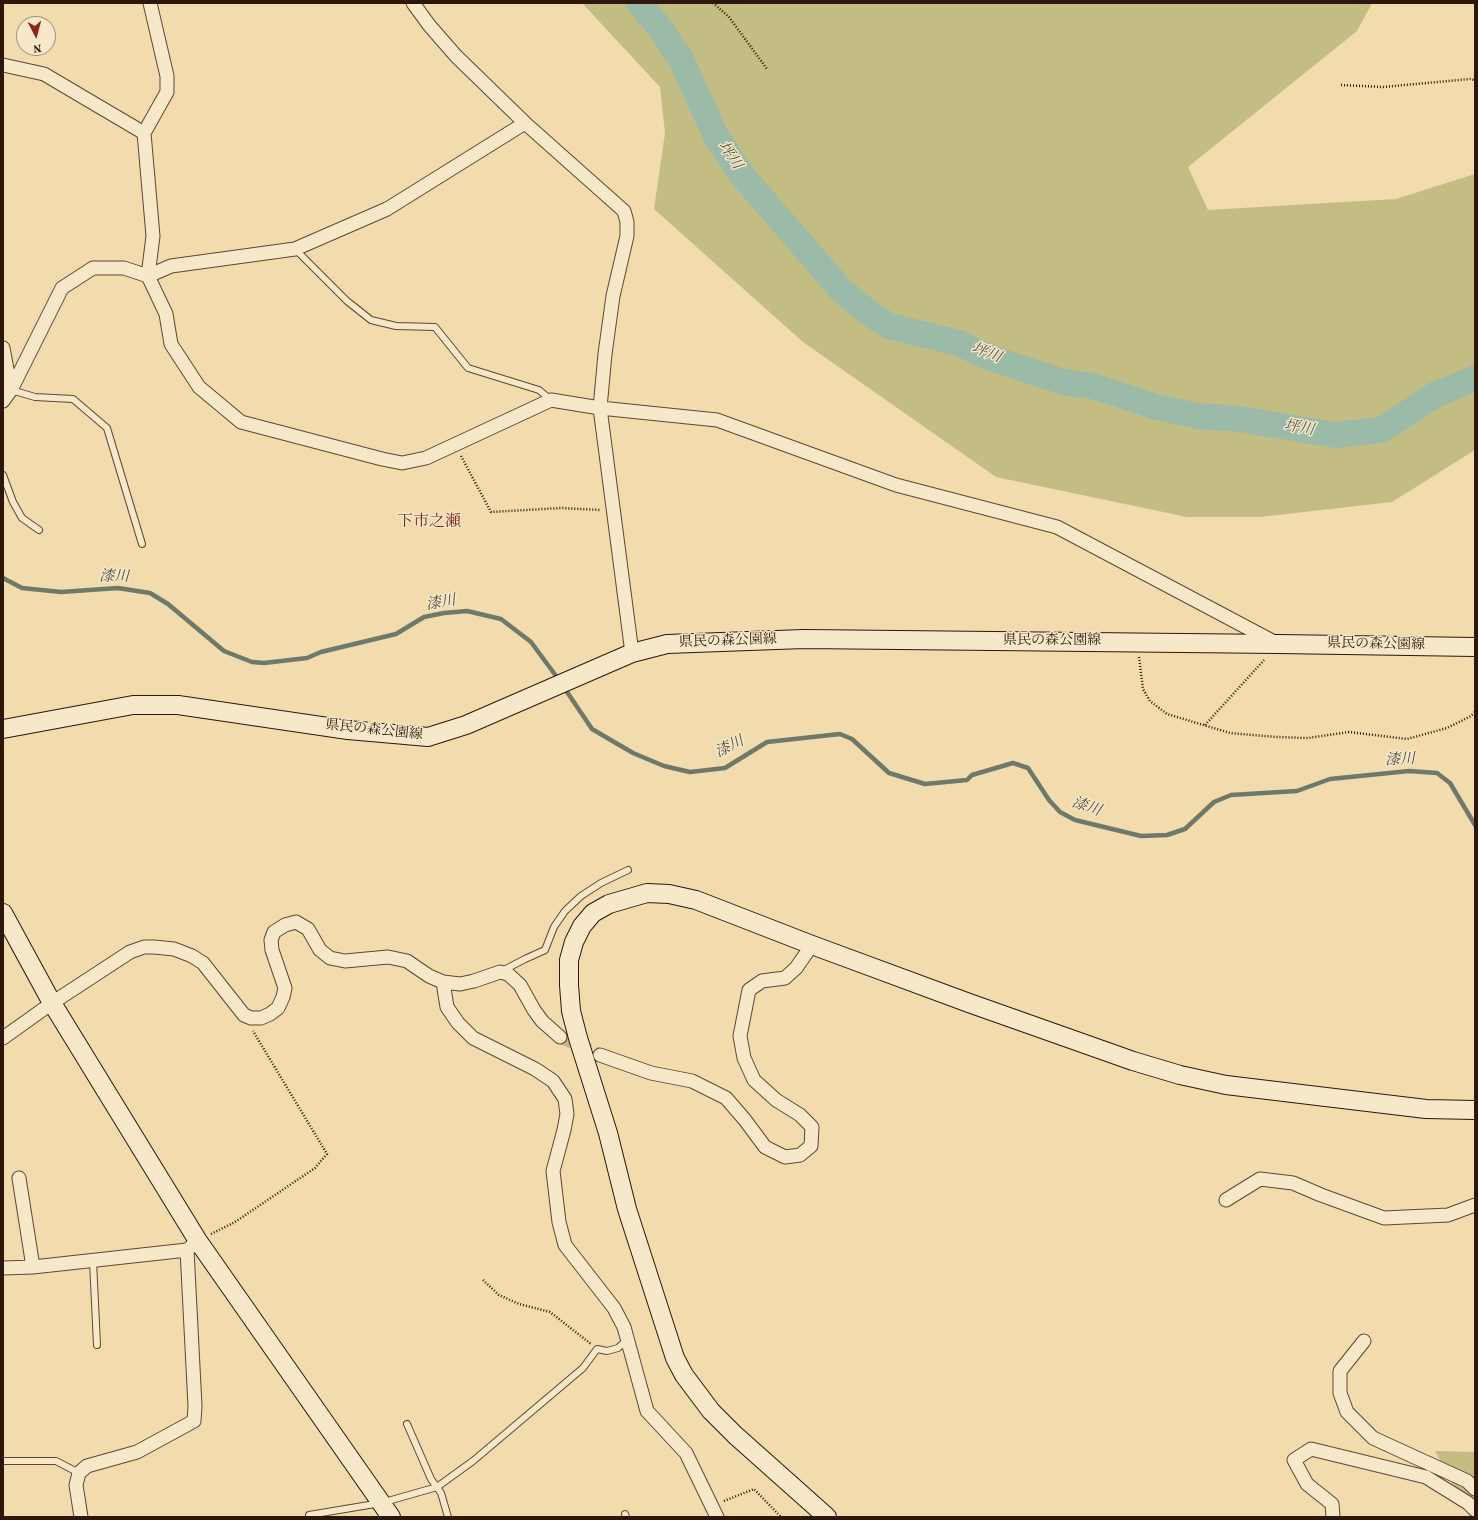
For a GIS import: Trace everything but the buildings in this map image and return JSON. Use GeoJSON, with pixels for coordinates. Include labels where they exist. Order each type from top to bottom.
{"type":"FeatureCollection","features":[{"type":"Feature","properties":{"kind":"street"},"geometry":{"type":"LineString","coordinates":[[150,3],[167,76],[167,92],[144,133],[154,236],[148,276],[166,314],[171,344],[199,387],[241,422],[402,463],[426,458],[551,400],[600,408],[717,420],[896,486],[1057,527],[1278,644]]}},
{"type":"Feature","properties":{"kind":"street"},"geometry":{"type":"LineString","coordinates":[[413,3],[429,25],[456,56],[525,123],[624,211],[627,222],[627,236],[613,296],[600,408],[632,653]]}},
{"type":"Feature","properties":{"kind":"street"},"geometry":{"type":"LineString","coordinates":[[3,65],[44,74],[144,133]]}},
{"type":"Feature","properties":{"kind":"street"},"geometry":{"type":"LineString","coordinates":[[7,396],[62,288],[93,268],[124,268],[148,276],[172,266],[295,249],[387,209],[525,123]]}},
{"type":"Feature","properties":{"kind":"street"},"geometry":{"type":"LineString","coordinates":[[3,348],[7,396]]}},
{"type":"Feature","properties":{"kind":"street","name":"県民の森公園線"},"geometry":{"type":"LineString","coordinates":[[3,729],[133,705],[178,705],[348,730],[428,737],[466,725],[632,653],[667,644],[804,639],[1475,647]]}},
{"type":"Feature","properties":{"kind":"street"},"geometry":{"type":"LineString","coordinates":[[827,1517],[734,1435],[711,1411],[684,1375],[675,1358],[627,1209],[608,1133],[578,1038],[572,1011],[569,985],[569,960],[574,942],[582,926],[593,913],[609,904],[646,893],[669,894],[696,900],[969,1004],[1133,1061],[1180,1075],[1226,1085],[1426,1109],[1475,1110]]}},
{"type":"Feature","properties":{"kind":"street"},"geometry":{"type":"LineString","coordinates":[[3,913],[52,1003],[192,1246],[391,1517]]}},
{"type":"Feature","properties":{"kind":"street"},"geometry":{"type":"LineString","coordinates":[[3,1038],[52,1003],[130,952],[144,947],[174,949],[192,956],[202,963],[244,1015],[251,1018],[261,1018],[278,1008],[285,988],[272,950],[271,940],[274,932],[285,925],[296,922],[308,929],[320,950],[330,958],[345,961],[388,957],[407,961],[429,976],[443,982],[460,984],[500,972],[508,974],[520,985],[542,1021],[560,1037]]}},
{"type":"Feature","properties":{"kind":"street"},"geometry":{"type":"LineString","coordinates":[[600,1055],[651,1073],[692,1081],[719,1094],[726,1098],[765,1147],[785,1157],[800,1155],[811,1146],[812,1127],[800,1115],[776,1100],[754,1080],[744,1058],[740,1036],[749,990],[762,981],[785,978],[796,968],[812,945]]}},
{"type":"Feature","properties":{"kind":"street"},"geometry":{"type":"LineString","coordinates":[[443,982],[448,1007],[458,1023],[473,1038],[534,1069],[552,1081],[565,1099],[567,1114],[553,1171],[559,1222],[565,1245],[614,1308],[624,1327],[628,1339],[647,1411],[686,1453],[714,1511]]}},
{"type":"Feature","properties":{"kind":"street"},"geometry":{"type":"LineString","coordinates":[[19,1178],[33,1267]]}},
{"type":"Feature","properties":{"kind":"street"},"geometry":{"type":"LineString","coordinates":[[1226,1200],[1260,1179],[1293,1183],[1384,1218],[1448,1215],[1475,1205]]}},
{"type":"Feature","properties":{"kind":"street"},"geometry":{"type":"LineString","coordinates":[[3,1268],[33,1267],[93,1261],[192,1246]]}},
{"type":"Feature","properties":{"kind":"street"},"geometry":{"type":"LineString","coordinates":[[81,1517],[76,1485],[79,1473],[87,1466],[137,1452],[194,1421],[192,1246]]}},
{"type":"Feature","properties":{"kind":"street"},"geometry":{"type":"LineString","coordinates":[[1364,1341],[1340,1371],[1340,1393],[1347,1412],[1374,1438],[1467,1481],[1475,1489]]}},
{"type":"Feature","properties":{"kind":"street"},"geometry":{"type":"LineString","coordinates":[[1333,1517],[1332,1504],[1308,1484],[1294,1460],[1311,1449],[1426,1476],[1468,1503],[1475,1510]]}},
{"type":"Feature","properties":{"kind":"lane"},"geometry":{"type":"LineString","coordinates":[[295,249],[347,301],[371,320],[396,326],[436,327],[468,368],[539,390],[551,400]]}},
{"type":"Feature","properties":{"kind":"lane"},"geometry":{"type":"LineString","coordinates":[[7,396],[73,399],[107,428],[142,544]]}},
{"type":"Feature","properties":{"kind":"lane"},"geometry":{"type":"LineString","coordinates":[[3,475],[13,502],[22,518],[39,530]]}},
{"type":"Feature","properties":{"kind":"lane"},"geometry":{"type":"LineString","coordinates":[[500,972],[525,958],[545,950],[554,927],[565,911],[580,896],[601,883],[628,870]]}},
{"type":"Feature","properties":{"kind":"lane"},"geometry":{"type":"LineString","coordinates":[[93,1261],[97,1345]]}},
{"type":"Feature","properties":{"kind":"lane"},"geometry":{"type":"LineString","coordinates":[[309,1517],[309,1515],[381,1503],[437,1487],[473,1461],[583,1368],[597,1349],[607,1351],[618,1348],[628,1339]]}},
{"type":"Feature","properties":{"kind":"lane"},"geometry":{"type":"LineString","coordinates":[[406,1424],[431,1479],[441,1493],[448,1517]]}},
{"type":"Feature","properties":{"kind":"lane"},"geometry":{"type":"LineString","coordinates":[[3,1461],[56,1461],[79,1473]]}},
{"type":"Feature","properties":{"kind":"path"},"geometry":{"type":"LineString","coordinates":[[714,3],[729,17],[767,69]]}},
{"type":"Feature","properties":{"kind":"path"},"geometry":{"type":"LineString","coordinates":[[1341,85],[1383,87],[1470,79],[1475,80]]}},
{"type":"Feature","properties":{"kind":"path"},"geometry":{"type":"LineString","coordinates":[[455,445],[490,512],[561,508],[613,510]]}},
{"type":"Feature","properties":{"kind":"path"},"geometry":{"type":"LineString","coordinates":[[1136,642],[1143,689],[1150,701],[1167,714],[1230,733],[1308,738],[1349,732],[1407,740],[1447,728],[1471,716],[1475,712]]}},
{"type":"Feature","properties":{"kind":"path"},"geometry":{"type":"LineString","coordinates":[[1205,725],[1278,644]]}},
{"type":"Feature","properties":{"kind":"path"},"geometry":{"type":"LineString","coordinates":[[192,1246],[241,1218],[314,1168],[327,1154],[244,1015]]}},
{"type":"Feature","properties":{"kind":"path"},"geometry":{"type":"LineString","coordinates":[[483,1280],[498,1295],[519,1304],[550,1312],[597,1349]]}},
{"type":"Feature","properties":{"kind":"path"},"geometry":{"type":"LineString","coordinates":[[714,1511],[754,1489],[781,1517]]}},
{"type":"Feature","properties":{"kind":"shaded area"},"geometry":{"type":"Polygon","coordinates":[[[582,3],[1372,3],[1357,31],[1188,167],[1208,210],[1396,199],[1475,174],[1475,450],[1392,502],[1260,517],[1187,517],[996,477],[803,342],[654,209],[665,133],[660,87],[582,3]]]}},
{"type":"Feature","properties":{"kind":"shaded area"},"geometry":{"type":"Polygon","coordinates":[[[1435,1451],[1475,1452],[1475,1517],[1470,1517],[1435,1451]]]}},
{"type":"Feature","properties":{"kind":"waterway","name":"坪川"},"geometry":{"type":"LineString","coordinates":[[639,3],[664,33],[673,49],[679,55],[716,136],[741,174],[842,291],[872,315],[889,326],[959,343],[988,357],[1064,382],[1093,386],[1156,407],[1198,416],[1240,419],[1336,435],[1381,430],[1435,395],[1475,378]]}},
{"type":"Feature","properties":{"kind":"waterway","name":"漆川"},"geometry":{"type":"LineString","coordinates":[[3,578],[22,588],[61,592],[118,588],[150,593],[168,604],[224,651],[252,662],[264,663],[307,658],[321,652],[396,634],[424,617],[467,611],[501,619],[531,642],[559,680]]}},
{"type":"Feature","properties":{"kind":"waterway","name":"漆川"},"geometry":{"type":"LineString","coordinates":[[563,686],[592,729],[633,753],[664,766],[690,772],[725,768],[767,742],[840,734],[852,739],[889,773],[925,784],[967,780],[972,775],[1013,763],[1028,768],[1049,800],[1060,812],[1075,820],[1141,836],[1167,835],[1185,829],[1214,802],[1231,795],[1297,791],[1330,779],[1409,771],[1437,773],[1450,783],[1475,825]]}},
{"type":"Feature","properties":{"kind":"tunnel"},"geometry":{"type":"LineString","coordinates":[[560,1037],[600,1055]]}},
{"type":"Feature","properties":{"kind":"district","name":"下市之瀬"},"geometry":{"type":"Point","coordinates":[429,523]}}]}
